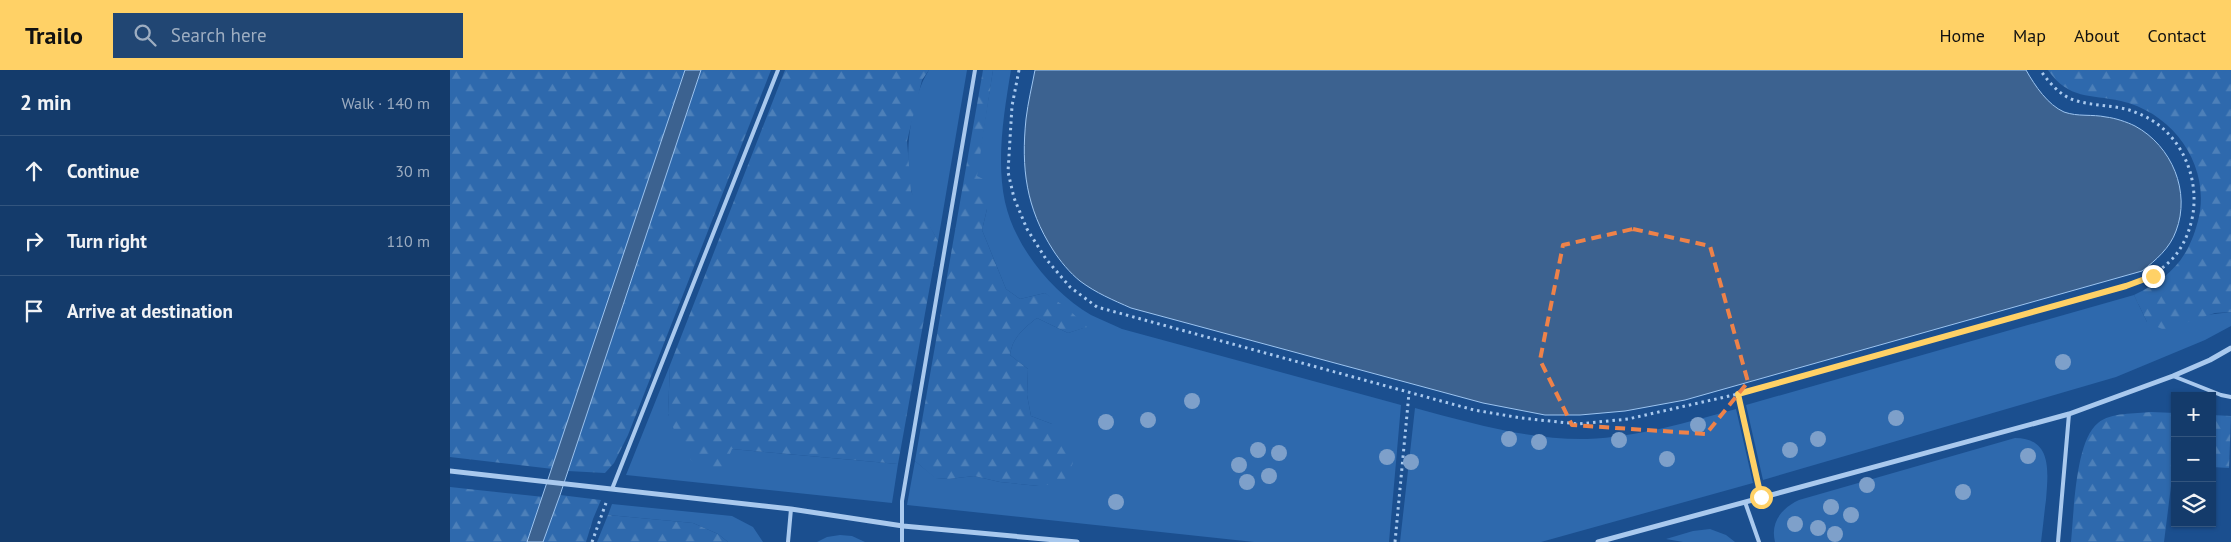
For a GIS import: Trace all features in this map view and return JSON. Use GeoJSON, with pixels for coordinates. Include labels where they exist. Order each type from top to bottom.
{"type":"FeatureCollection","features":[{"type":"Feature","properties":{"kind":"street"},"geometry":{"type":"LineString","coordinates":[[1598,542],[2069,414],[2173,376],[2210,360],[2231,348]]}},
{"type":"Feature","properties":{"kind":"street"},"geometry":{"type":"LineString","coordinates":[[450,471],[791,509],[903,526],[1077,542]]}},
{"type":"Feature","properties":{"kind":"lane"},"geometry":{"type":"LineString","coordinates":[[612,489],[778,70]]}},
{"type":"Feature","properties":{"kind":"lane"},"geometry":{"type":"LineString","coordinates":[[902,542],[902,501],[975,70]]}},
{"type":"Feature","properties":{"kind":"lane"},"geometry":{"type":"LineString","coordinates":[[2173,376],[2221,395],[2231,397]]}},
{"type":"Feature","properties":{"kind":"lane"},"geometry":{"type":"LineString","coordinates":[[2058,542],[2069,414]]}},
{"type":"Feature","properties":{"kind":"lane"},"geometry":{"type":"LineString","coordinates":[[1745,502],[1759,542]]}},
{"type":"Feature","properties":{"kind":"lane"},"geometry":{"type":"LineString","coordinates":[[788,542],[791,509]]}},
{"type":"Feature","properties":{"kind":"path"},"geometry":{"type":"LineString","coordinates":[[1019,70],[1012,106],[1008,172],[1014,198],[1027,229],[1046,259],[1070,288],[1097,307],[1474,410],[1521,418],[1578,424],[1628,419],[1738,394],[2126,286],[2153,276],[2174,258],[2188,234],[2195,203],[2194,180],[2185,157],[2175,141],[2156,123],[2139,113],[2116,106],[2073,100],[2052,86],[2040,70]]}},
{"type":"Feature","properties":{"kind":"path"},"geometry":{"type":"LineString","coordinates":[[1395,542],[1409,393]]}},
{"type":"Feature","properties":{"kind":"path"},"geometry":{"type":"LineString","coordinates":[[1738,394],[1761,497]]}},
{"type":"Feature","properties":{"kind":"path"},"geometry":{"type":"LineString","coordinates":[[592,542],[612,489]]}},
{"type":"Feature","properties":{"kind":"highlighted area"},"geometry":{"type":"Polygon","coordinates":[[[1633,229],[1710,246],[1748,382],[1706,434],[1572,425],[1540,360],[1563,245],[1633,229]]]}},
{"type":"Feature","properties":{"kind":"green space"},"geometry":{"type":"Polygon","coordinates":[[[450,70],[685,70],[553,469],[450,457],[450,70]]]}},
{"type":"Feature","properties":{"kind":"green space"},"geometry":{"type":"Polygon","coordinates":[[[701,70],[771,70],[628,435],[614,463],[605,473],[568,471],[701,70]]]}},
{"type":"Feature","properties":{"kind":"green space"},"geometry":{"type":"Polygon","coordinates":[[[785,70],[929,70],[922,80],[907,141],[911,191],[938,241],[898,464],[732,449],[721,476],[698,468],[681,448],[668,414],[670,365],[785,70]]]}},
{"type":"Feature","properties":{"kind":"green space"},"geometry":{"type":"Polygon","coordinates":[[[929,70],[967,70],[938,241],[911,190],[908,161],[913,112],[922,82],[929,70]]]}},
{"type":"Feature","properties":{"kind":"green space"},"geometry":{"type":"Polygon","coordinates":[[[983,70],[993,70],[977,176],[987,181],[987,209],[982,230],[1006,289],[1020,299],[1045,293],[1067,308],[1087,327],[1068,333],[1037,318],[1016,338],[1010,355],[1028,369],[1027,395],[1031,416],[1052,424],[1069,441],[1073,463],[1064,482],[1039,486],[1000,482],[974,476],[949,479],[935,478],[915,461],[983,70]]]}},
{"type":"Feature","properties":{"kind":"green space"},"geometry":{"type":"Polygon","coordinates":[[[993,70],[1011,70],[1001,153],[1002,186],[1010,219],[1026,251],[1037,267],[1063,294],[1091,315],[1122,329],[1401,405],[1389,542],[1254,542],[907,505],[915,461],[936,478],[949,479],[974,476],[1000,482],[1039,486],[1052,424],[1031,416],[1027,395],[1028,369],[1010,355],[1011,349],[1019,334],[1037,318],[1068,333],[1086,327],[1045,293],[1020,299],[1006,289],[982,230],[987,209],[976,176],[993,70]]]}},
{"type":"Feature","properties":{"kind":"green space"},"geometry":{"type":"Polygon","coordinates":[[[2048,70],[2231,70],[2231,312],[2215,313],[2164,330],[2147,322],[2134,295],[2158,282],[2176,266],[2189,246],[2198,221],[2201,201],[2199,181],[2194,162],[2185,145],[2157,117],[2140,107],[2121,101],[2072,91],[2056,80],[2048,70]]]}},
{"type":"Feature","properties":{"kind":"green space"},"geometry":{"type":"Polygon","coordinates":[[[2134,295],[2147,322],[2231,312],[2231,326],[2205,340],[2116,377],[1763,480],[1746,405],[2134,295]]]}},
{"type":"Feature","properties":{"kind":"green space"},"geometry":{"type":"Polygon","coordinates":[[[670,365],[668,415],[732,449],[898,464],[892,503],[626,475],[670,365]]]}},
{"type":"Feature","properties":{"kind":"green space"},"geometry":{"type":"Polygon","coordinates":[[[1415,408],[1478,425],[1521,434],[1565,439],[1606,438],[1644,432],[1736,409],[1753,483],[1541,542],[1400,542],[1415,408]]]}},
{"type":"Feature","properties":{"kind":"green space"},"geometry":{"type":"Polygon","coordinates":[[[2171,413],[2171,486],[2164,542],[2071,542],[2077,478],[2084,445],[2090,432],[2103,419],[2123,414],[2171,413]]]}},
{"type":"Feature","properties":{"kind":"green space"},"geometry":{"type":"Polygon","coordinates":[[[2216,415],[2231,416],[2229,468],[2216,467],[2216,415]]]}},
{"type":"Feature","properties":{"kind":"green space"},"geometry":{"type":"Polygon","coordinates":[[[2015,438],[2036,444],[2042,450],[2046,459],[2047,490],[2041,542],[1775,542],[1774,528],[1779,516],[1787,507],[1799,500],[2015,438]]]}},
{"type":"Feature","properties":{"kind":"green space"},"geometry":{"type":"Polygon","coordinates":[[[450,487],[544,497],[527,542],[450,542],[450,487]]]}},
{"type":"Feature","properties":{"kind":"green space"},"geometry":{"type":"Polygon","coordinates":[[[560,495],[601,500],[586,542],[543,542],[560,495]]]}},
{"type":"Feature","properties":{"kind":"green space"},"geometry":{"type":"Polygon","coordinates":[[[612,504],[732,516],[753,527],[763,542],[728,542],[718,534],[693,523],[608,515],[612,504]]]}},
{"type":"Feature","properties":{"kind":"green space"},"geometry":{"type":"Polygon","coordinates":[[[608,515],[693,523],[718,534],[728,542],[597,542],[608,515]]]}},
{"type":"Feature","properties":{"kind":"green space"},"geometry":{"type":"Polygon","coordinates":[[[1710,529],[1726,535],[1735,542],[1683,542],[1666,539],[1693,531],[1710,529]]]}},
{"type":"Feature","properties":{"kind":"green space"},"geometry":{"type":"Polygon","coordinates":[[[852,536],[865,542],[817,542],[827,537],[852,536]]]}},
{"type":"Feature","properties":{"kind":"shaded area"},"geometry":{"type":"Polygon","coordinates":[[[685,70],[701,70],[560,495],[543,542],[527,542],[685,70]]]}},
{"type":"Feature","properties":{"kind":"shaded area"},"geometry":{"type":"Polygon","coordinates":[[[1035,70],[2026,70],[2047,100],[2058,109],[2075,114],[2117,119],[2135,126],[2159,145],[2175,171],[2181,201],[2180,216],[2170,243],[2142,271],[1685,400],[1625,411],[1580,415],[1545,415],[1483,403],[1131,308],[1086,285],[1069,271],[1053,250],[1031,203],[1024,154],[1027,113],[1035,70]]]}},
{"type":"Feature","properties":{"kind":"route"},"geometry":{"type":"LineString","coordinates":[[1761,497],[1738,394],[2126,286],[2153,276]]}}]}
